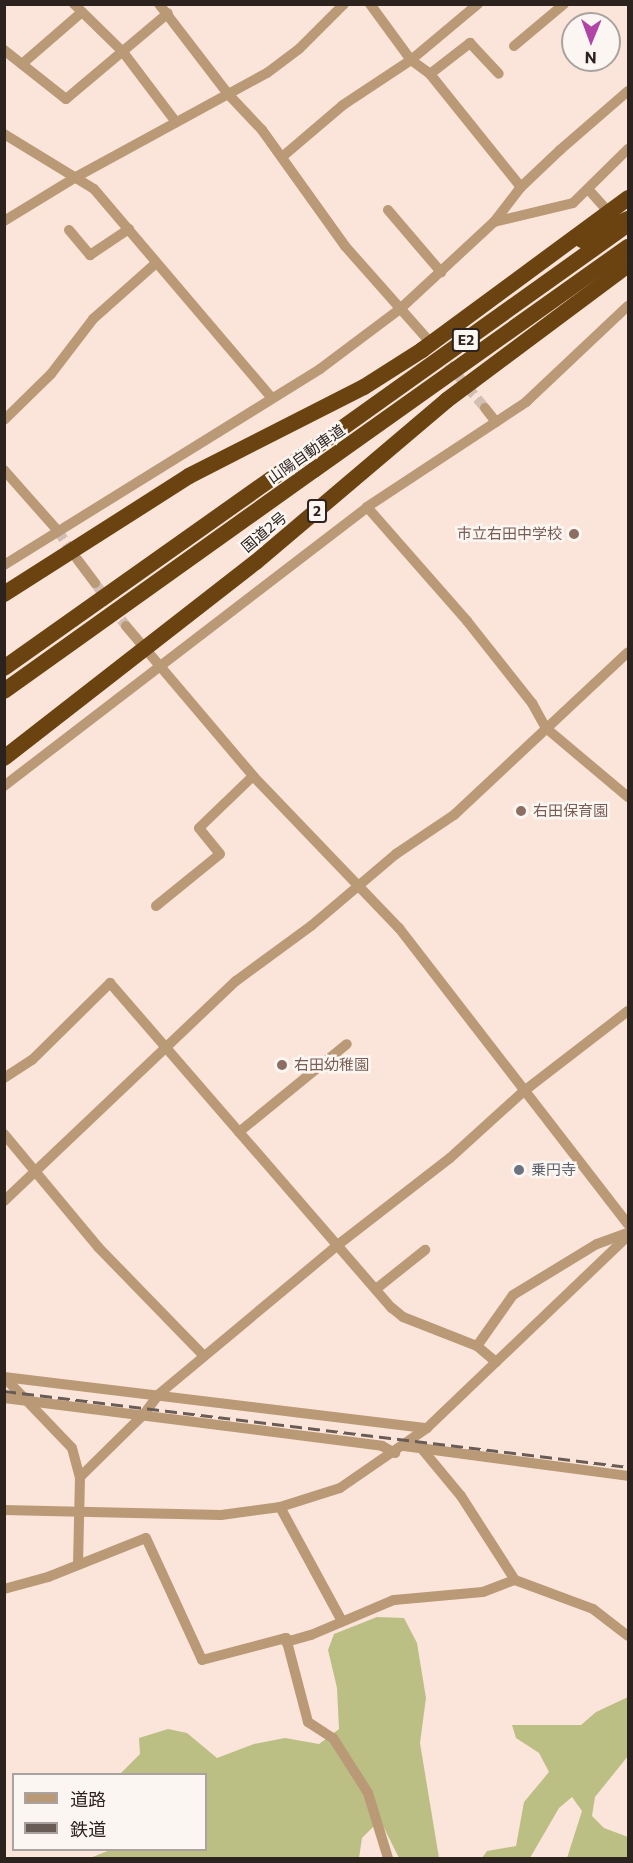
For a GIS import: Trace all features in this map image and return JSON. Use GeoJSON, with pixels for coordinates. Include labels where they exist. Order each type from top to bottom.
{"type":"FeatureCollection","features":[{"type":"Feature","properties":{"kind":"highway"},"geometry":{"type":"LineString","coordinates":[[7,592],[189,476],[364,387],[422,350],[628,198]]}},
{"type":"Feature","properties":{"kind":"highway"},"geometry":{"type":"LineString","coordinates":[[546,257],[628,219]]}},
{"type":"Feature","properties":{"kind":"highway","name":"山陽自動車道"},"geometry":{"type":"LineString","coordinates":[[4,668],[628,224]]}},
{"type":"Feature","properties":{"kind":"highway","name":"山陽自動車道"},"geometry":{"type":"LineString","coordinates":[[4,691],[628,247]]}},
{"type":"Feature","properties":{"kind":"highway","name":"国道2号"},"geometry":{"type":"LineString","coordinates":[[4,758],[256,562],[447,400],[628,265]]}},
{"type":"Feature","properties":{"kind":"highway"},"geometry":{"type":"LineString","coordinates":[[4,743],[92,681],[119,669]]}},
{"type":"Feature","properties":{"kind":"street"},"geometry":{"type":"LineString","coordinates":[[159,4],[228,94],[282,157],[345,246],[429,341]]}},
{"type":"Feature","properties":{"kind":"street"},"geometry":{"type":"LineString","coordinates":[[4,221],[76,177],[228,94],[299,49],[344,4]]}},
{"type":"Feature","properties":{"kind":"street"},"geometry":{"type":"LineString","coordinates":[[370,4],[411,60],[430,74],[522,187]]}},
{"type":"Feature","properties":{"kind":"street"},"geometry":{"type":"LineString","coordinates":[[282,157],[343,105],[411,60],[478,4]]}},
{"type":"Feature","properties":{"kind":"street"},"geometry":{"type":"LineString","coordinates":[[514,45],[564,4]]}},
{"type":"Feature","properties":{"kind":"street"},"geometry":{"type":"LineString","coordinates":[[22,64],[78,8],[123,52],[176,122]]}},
{"type":"Feature","properties":{"kind":"street"},"geometry":{"type":"LineString","coordinates":[[4,50],[66,99],[168,13]]}},
{"type":"Feature","properties":{"kind":"street"},"geometry":{"type":"LineString","coordinates":[[430,74],[470,43],[499,74]]}},
{"type":"Feature","properties":{"kind":"street"},"geometry":{"type":"LineString","coordinates":[[4,565],[271,397],[320,369],[400,309],[494,222],[522,187],[628,91]]}},
{"type":"Feature","properties":{"kind":"street"},"geometry":{"type":"LineString","coordinates":[[4,134],[94,189],[271,397]]}},
{"type":"Feature","properties":{"kind":"street"},"geometry":{"type":"LineString","coordinates":[[494,222],[573,203],[628,149]]}},
{"type":"Feature","properties":{"kind":"street"},"geometry":{"type":"LineString","coordinates":[[588,189],[608,212]]}},
{"type":"Feature","properties":{"kind":"street"},"geometry":{"type":"LineString","coordinates":[[388,210],[441,272]]}},
{"type":"Feature","properties":{"kind":"street"},"geometry":{"type":"LineString","coordinates":[[69,230],[90,255],[129,229]]}},
{"type":"Feature","properties":{"kind":"street"},"geometry":{"type":"LineString","coordinates":[[4,420],[51,374],[93,319],[156,263]]}},
{"type":"Feature","properties":{"kind":"street"},"geometry":{"type":"LineString","coordinates":[[4,786],[367,507],[526,402],[628,308]]}},
{"type":"Feature","properties":{"kind":"street"},"geometry":{"type":"LineString","coordinates":[[485,408],[496,422]]}},
{"type":"Feature","properties":{"kind":"street"},"geometry":{"type":"LineString","coordinates":[[4,470],[58,531]]}},
{"type":"Feature","properties":{"kind":"street"},"geometry":{"type":"LineString","coordinates":[[367,507],[467,621],[532,703],[546,728],[628,797]]}},
{"type":"Feature","properties":{"kind":"street"},"geometry":{"type":"LineString","coordinates":[[77,559],[95,583]]}},
{"type":"Feature","properties":{"kind":"street"},"geometry":{"type":"LineString","coordinates":[[126,626],[158,668],[253,776],[359,884],[428,964],[628,1224]]}},
{"type":"Feature","properties":{"kind":"street"},"geometry":{"type":"LineString","coordinates":[[4,1201],[163,1047],[236,981],[359,884],[454,815],[628,652]]}},
{"type":"Feature","properties":{"kind":"street"},"geometry":{"type":"LineString","coordinates":[[156,906],[220,854],[199,828],[253,776]]}},
{"type":"Feature","properties":{"kind":"street"},"geometry":{"type":"LineString","coordinates":[[4,1078],[32,1060],[110,983],[163,1047],[403,1317],[477,1346],[496,1362]]}},
{"type":"Feature","properties":{"kind":"street"},"geometry":{"type":"LineString","coordinates":[[80,1477],[144,1414],[159,1394],[339,1244],[450,1158],[524,1091],[628,1011]]}},
{"type":"Feature","properties":{"kind":"street"},"geometry":{"type":"LineString","coordinates":[[239,1131],[347,1044]]}},
{"type":"Feature","properties":{"kind":"street"},"geometry":{"type":"LineString","coordinates":[[4,1134],[98,1247],[204,1356]]}},
{"type":"Feature","properties":{"kind":"street"},"geometry":{"type":"LineString","coordinates":[[477,1346],[513,1295],[597,1244],[628,1235]]}},
{"type":"Feature","properties":{"kind":"street"},"geometry":{"type":"LineString","coordinates":[[4,1510],[221,1515],[280,1508],[340,1488],[400,1449],[427,1428],[628,1235]]}},
{"type":"Feature","properties":{"kind":"street"},"geometry":{"type":"LineString","coordinates":[[376,1289],[425,1250]]}},
{"type":"Feature","properties":{"kind":"street"},"geometry":{"type":"LineString","coordinates":[[4,1377],[427,1428]]}},
{"type":"Feature","properties":{"kind":"street"},"geometry":{"type":"LineString","coordinates":[[4,1377],[72,1448],[80,1477],[78,1565]]}},
{"type":"Feature","properties":{"kind":"street"},"geometry":{"type":"LineString","coordinates":[[4,1398],[628,1476]]}},
{"type":"Feature","properties":{"kind":"street"},"geometry":{"type":"LineString","coordinates":[[422,1449],[461,1496],[515,1580],[593,1609],[628,1636]]}},
{"type":"Feature","properties":{"kind":"street"},"geometry":{"type":"LineString","coordinates":[[280,1508],[342,1621]]}},
{"type":"Feature","properties":{"kind":"street"},"geometry":{"type":"LineString","coordinates":[[4,1589],[78,1565],[146,1538],[202,1660],[286,1638],[308,1722],[314,1729],[333,1738],[368,1793],[388,1858]]}},
{"type":"Feature","properties":{"kind":"street"},"geometry":{"type":"LineString","coordinates":[[286,1641],[394,1600],[483,1592],[515,1580]]}},
{"type":"Feature","properties":{"kind":"green space"},"geometry":{"type":"Polygon","coordinates":[[[377,1617],[404,1618],[417,1643],[426,1698],[420,1743],[439,1858],[399,1858],[380,1820],[362,1838],[359,1858],[90,1858],[108,1851],[207,1851],[207,1773],[121,1773],[140,1754],[139,1738],[168,1729],[187,1733],[217,1758],[254,1744],[285,1738],[319,1744],[339,1729],[337,1688],[328,1650],[334,1634],[377,1617]]]}},
{"type":"Feature","properties":{"kind":"green space"},"geometry":{"type":"Polygon","coordinates":[[[628,1697],[628,1756],[595,1797],[592,1816],[604,1828],[628,1837],[628,1858],[567,1858],[582,1811],[572,1797],[559,1808],[530,1858],[482,1858],[487,1851],[516,1846],[524,1802],[549,1772],[539,1753],[516,1738],[512,1725],[581,1725],[596,1712],[628,1697]]]}},
{"type":"Feature","properties":{"kind":"tunnel"},"geometry":{"type":"LineString","coordinates":[[429,341],[485,408]]}},
{"type":"Feature","properties":{"kind":"tunnel"},"geometry":{"type":"LineString","coordinates":[[58,531],[74,555]]}},
{"type":"Feature","properties":{"kind":"tunnel"},"geometry":{"type":"LineString","coordinates":[[95,583],[126,626]]}},
{"type":"Feature","properties":{"kind":"railway"},"geometry":{"type":"LineString","coordinates":[[4,1391],[628,1467]]}},
{"type":"Feature","properties":{"kind":"place","name":"市立右田中学校"},"geometry":{"type":"Point","coordinates":[574,534]}},
{"type":"Feature","properties":{"kind":"place","name":"右田保育園"},"geometry":{"type":"Point","coordinates":[521,811]}},
{"type":"Feature","properties":{"kind":"place","name":"右田幼稚園"},"geometry":{"type":"Point","coordinates":[282,1065]}},
{"type":"Feature","properties":{"kind":"place","name":"乗円寺"},"geometry":{"type":"Point","coordinates":[519,1170]}}]}
